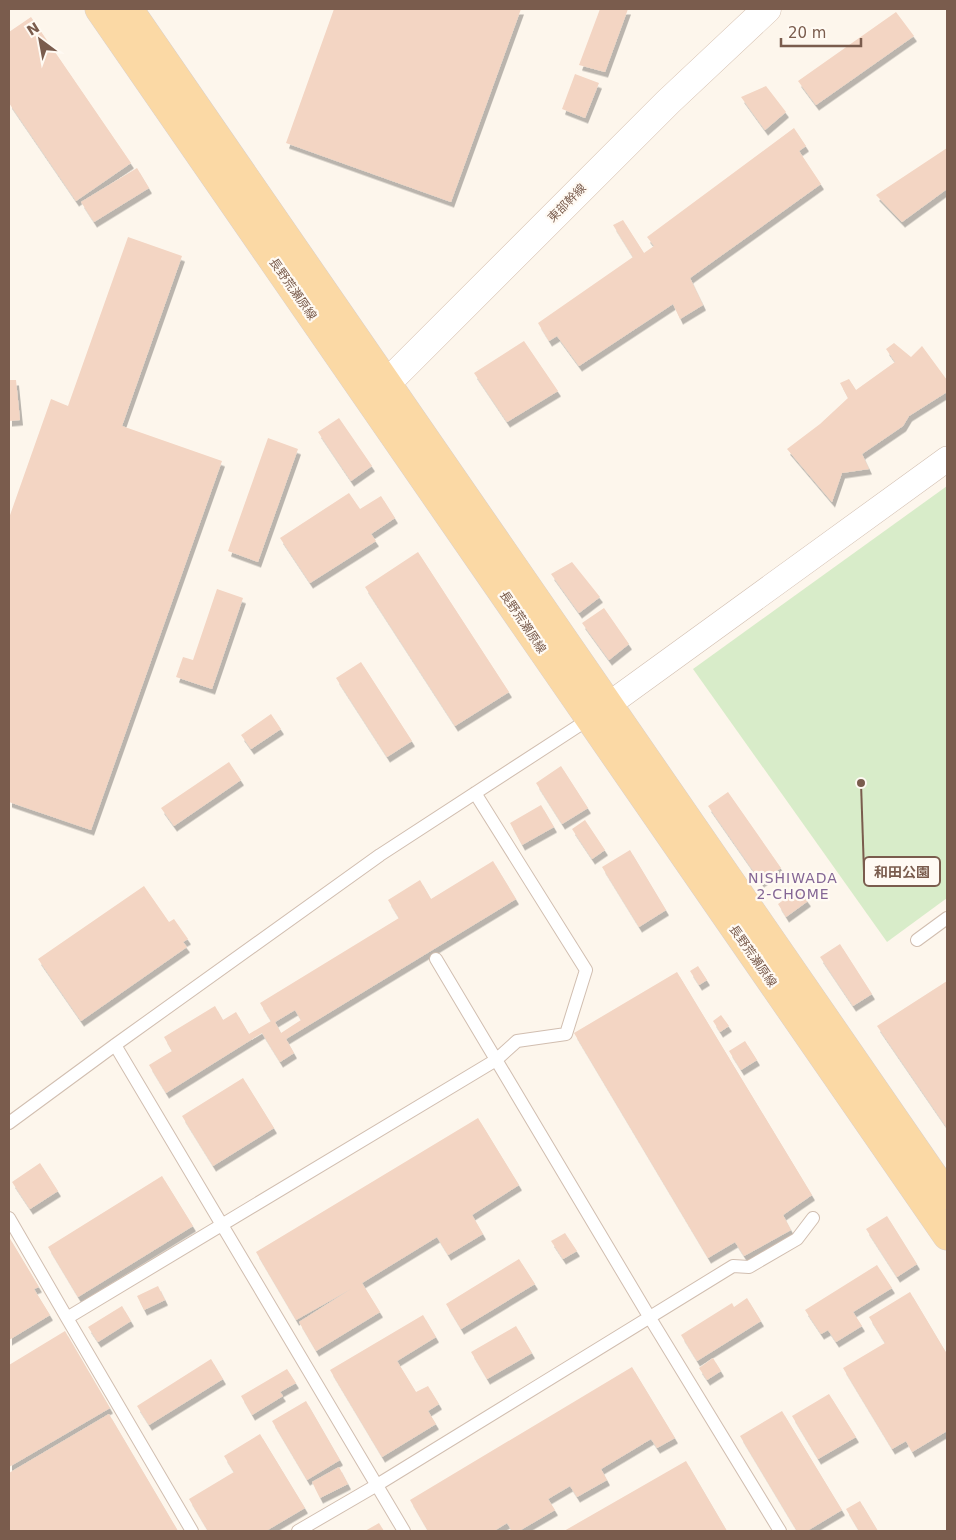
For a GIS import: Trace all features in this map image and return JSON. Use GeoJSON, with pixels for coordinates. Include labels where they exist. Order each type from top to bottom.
{"type":"FeatureCollection","features":[{"type":"Feature","properties":{"kind":"main road","name":"長野荒瀬原線"},"geometry":{"type":"LineString","coordinates":[[98,9],[379,392]]}},
{"type":"Feature","properties":{"kind":"main road","name":"長野荒瀬原線"},"geometry":{"type":"LineString","coordinates":[[129,9],[379,392],[599,712],[947,1236]]}},
{"type":"Feature","properties":{"kind":"main road","name":"長野荒瀬原線"},"geometry":{"type":"LineString","coordinates":[[599,712],[947,1195]]}},
{"type":"Feature","properties":{"kind":"street","name":"東部幹線"},"geometry":{"type":"LineString","coordinates":[[379,392],[668,102],[767,9]]}},
{"type":"Feature","properties":{"kind":"street"},"geometry":{"type":"LineString","coordinates":[[599,712],[947,459]]}},
{"type":"Feature","properties":{"kind":"lane"},"geometry":{"type":"LineString","coordinates":[[9,1123],[380,855],[599,712]]}},
{"type":"Feature","properties":{"kind":"lane"},"geometry":{"type":"LineString","coordinates":[[67,1318],[496,1060],[517,1041],[566,1034],[586,970],[475,793]]}},
{"type":"Feature","properties":{"kind":"lane"},"geometry":{"type":"LineString","coordinates":[[917,940],[947,918]]}},
{"type":"Feature","properties":{"kind":"lane"},"geometry":{"type":"LineString","coordinates":[[436,960],[780,1531]]}},
{"type":"Feature","properties":{"kind":"lane"},"geometry":{"type":"LineString","coordinates":[[115,1045],[404,1531]]}},
{"type":"Feature","properties":{"kind":"lane"},"geometry":{"type":"LineString","coordinates":[[9,1218],[192,1531]]}},
{"type":"Feature","properties":{"kind":"lane"},"geometry":{"type":"LineString","coordinates":[[298,1531],[377,1485],[733,1266],[749,1267],[797,1239],[813,1218]]}},
{"type":"Feature","properties":{"kind":"green space"},"geometry":{"type":"Polygon","coordinates":[[[947,486],[947,898],[887,942],[693,669],[947,486]]]}},
{"type":"Feature","properties":{"kind":"building"},"geometry":{"type":"Polygon","coordinates":[[[334,9],[521,9],[451,202],[286,143],[334,9]]]}},
{"type":"Feature","properties":{"kind":"building"},"geometry":{"type":"Polygon","coordinates":[[[600,9],[628,9],[605,72],[579,65],[600,9]]]}},
{"type":"Feature","properties":{"kind":"building"},"geometry":{"type":"Polygon","coordinates":[[[896,12],[914,36],[816,105],[798,81],[896,12]]]}},
{"type":"Feature","properties":{"kind":"building"},"geometry":{"type":"Polygon","coordinates":[[[31,17],[131,163],[76,201],[9,103],[9,32],[31,17]]]}},
{"type":"Feature","properties":{"kind":"building"},"geometry":{"type":"Polygon","coordinates":[[[575,74],[599,83],[585,118],[562,109],[575,74]]]}},
{"type":"Feature","properties":{"kind":"building"},"geometry":{"type":"Polygon","coordinates":[[[766,86],[786,112],[765,130],[741,97],[766,86]]]}},
{"type":"Feature","properties":{"kind":"building"},"geometry":{"type":"Polygon","coordinates":[[[794,128],[806,146],[799,151],[821,184],[690,278],[703,305],[680,319],[673,304],[579,366],[557,336],[549,341],[538,323],[633,257],[613,225],[623,220],[644,253],[654,246],[647,237],[794,128]]]}},
{"type":"Feature","properties":{"kind":"building"},"geometry":{"type":"Polygon","coordinates":[[[947,148],[947,189],[902,222],[876,195],[947,148]]]}},
{"type":"Feature","properties":{"kind":"building"},"geometry":{"type":"Polygon","coordinates":[[[137,168],[149,188],[94,222],[81,202],[137,168]]]}},
{"type":"Feature","properties":{"kind":"building"},"geometry":{"type":"Polygon","coordinates":[[[128,237],[182,256],[122,426],[222,461],[91,830],[9,802],[9,518],[51,399],[68,406],[128,237]]]}},
{"type":"Feature","properties":{"kind":"building"},"geometry":{"type":"Polygon","coordinates":[[[524,341],[558,391],[507,422],[474,373],[524,341]]]}},
{"type":"Feature","properties":{"kind":"building"},"geometry":{"type":"Polygon","coordinates":[[[894,343],[911,357],[922,346],[947,380],[947,392],[909,416],[903,426],[862,454],[869,469],[842,473],[832,502],[787,449],[820,424],[848,398],[840,383],[849,379],[856,390],[895,362],[886,349],[894,343]]]}},
{"type":"Feature","properties":{"kind":"building"},"geometry":{"type":"Polygon","coordinates":[[[9,380],[16,380],[20,420],[9,421],[9,380]]]}},
{"type":"Feature","properties":{"kind":"building"},"geometry":{"type":"Polygon","coordinates":[[[339,418],[372,466],[351,481],[318,432],[339,418]]]}},
{"type":"Feature","properties":{"kind":"building"},"geometry":{"type":"Polygon","coordinates":[[[268,438],[298,449],[258,562],[228,551],[268,438]]]}},
{"type":"Feature","properties":{"kind":"building"},"geometry":{"type":"Polygon","coordinates":[[[349,493],[360,509],[381,496],[395,518],[371,534],[376,541],[310,583],[280,538],[349,493]]]}},
{"type":"Feature","properties":{"kind":"building"},"geometry":{"type":"Polygon","coordinates":[[[418,552],[509,692],[455,726],[365,587],[418,552]]]}},
{"type":"Feature","properties":{"kind":"building"},"geometry":{"type":"Polygon","coordinates":[[[572,562],[600,597],[579,613],[551,574],[572,562]]]}},
{"type":"Feature","properties":{"kind":"building"},"geometry":{"type":"Polygon","coordinates":[[[217,589],[243,598],[212,689],[176,677],[183,657],[193,660],[217,589]]]}},
{"type":"Feature","properties":{"kind":"building"},"geometry":{"type":"Polygon","coordinates":[[[604,608],[629,644],[609,660],[582,623],[604,608]]]}},
{"type":"Feature","properties":{"kind":"building"},"geometry":{"type":"Polygon","coordinates":[[[361,662],[412,741],[387,757],[336,678],[361,662]]]}},
{"type":"Feature","properties":{"kind":"building"},"geometry":{"type":"Polygon","coordinates":[[[271,714],[281,729],[251,749],[241,735],[271,714]]]}},
{"type":"Feature","properties":{"kind":"building"},"geometry":{"type":"Polygon","coordinates":[[[229,762],[241,780],[174,826],[161,808],[229,762]]]}},
{"type":"Feature","properties":{"kind":"building"},"geometry":{"type":"Polygon","coordinates":[[[561,766],[588,808],[562,824],[536,783],[561,766]]]}},
{"type":"Feature","properties":{"kind":"building"},"geometry":{"type":"Polygon","coordinates":[[[728,792],[781,868],[761,882],[708,806],[728,792]]]}},
{"type":"Feature","properties":{"kind":"building"},"geometry":{"type":"Polygon","coordinates":[[[541,805],[554,827],[522,845],[510,823],[541,805]]]}},
{"type":"Feature","properties":{"kind":"building"},"geometry":{"type":"Polygon","coordinates":[[[585,820],[605,850],[592,859],[572,829],[585,820]]]}},
{"type":"Feature","properties":{"kind":"building"},"geometry":{"type":"Polygon","coordinates":[[[630,850],[666,910],[639,927],[602,867],[630,850]]]}},
{"type":"Feature","properties":{"kind":"building"},"geometry":{"type":"Polygon","coordinates":[[[493,861],[516,899],[286,1039],[294,1053],[280,1062],[262,1033],[166,1093],[149,1065],[172,1051],[164,1037],[215,1006],[223,1020],[236,1012],[249,1034],[271,1021],[260,1003],[399,918],[388,900],[420,880],[431,899],[493,861]],[[295,1010],[275,1022],[281,1033],[301,1020],[295,1010]]]}},
{"type":"Feature","properties":{"kind":"building"},"geometry":{"type":"Polygon","coordinates":[[[144,886],[169,922],[174,919],[188,939],[183,942],[187,947],[81,1021],[38,959],[144,886]]]}},
{"type":"Feature","properties":{"kind":"building"},"geometry":{"type":"Polygon","coordinates":[[[799,889],[808,901],[786,917],[778,904],[799,889]]]}},
{"type":"Feature","properties":{"kind":"building"},"geometry":{"type":"Polygon","coordinates":[[[840,944],[872,994],[853,1006],[820,957],[840,944]]]}},
{"type":"Feature","properties":{"kind":"building"},"geometry":{"type":"Polygon","coordinates":[[[698,966],[707,980],[699,985],[690,971],[698,966]]]}},
{"type":"Feature","properties":{"kind":"building"},"geometry":{"type":"Polygon","coordinates":[[[677,972],[812,1195],[783,1215],[791,1230],[744,1256],[735,1242],[708,1258],[574,1033],[677,972]]]}},
{"type":"Feature","properties":{"kind":"building"},"geometry":{"type":"Polygon","coordinates":[[[947,981],[947,1128],[877,1026],[947,981]]]}},
{"type":"Feature","properties":{"kind":"building"},"geometry":{"type":"Polygon","coordinates":[[[721,1015],[729,1026],[720,1032],[713,1021],[721,1015]]]}},
{"type":"Feature","properties":{"kind":"building"},"geometry":{"type":"Polygon","coordinates":[[[745,1041],[757,1060],[741,1070],[729,1051],[745,1041]]]}},
{"type":"Feature","properties":{"kind":"building"},"geometry":{"type":"Polygon","coordinates":[[[243,1078],[274,1128],[213,1166],[182,1116],[243,1078]]]}},
{"type":"Feature","properties":{"kind":"building"},"geometry":{"type":"Polygon","coordinates":[[[478,1118],[519,1185],[472,1215],[483,1234],[448,1255],[437,1237],[362,1283],[380,1312],[316,1351],[299,1322],[351,1289],[296,1320],[256,1252],[478,1118]]]}},
{"type":"Feature","properties":{"kind":"building"},"geometry":{"type":"Polygon","coordinates":[[[40,1163],[58,1191],[30,1209],[12,1182],[40,1163]]]}},
{"type":"Feature","properties":{"kind":"building"},"geometry":{"type":"Polygon","coordinates":[[[162,1176],[193,1226],[78,1297],[48,1247],[162,1176]]]}},
{"type":"Feature","properties":{"kind":"building"},"geometry":{"type":"Polygon","coordinates":[[[887,1216],[917,1264],[897,1277],[866,1229],[887,1216]]]}},
{"type":"Feature","properties":{"kind":"building"},"geometry":{"type":"Polygon","coordinates":[[[565,1233],[577,1251],[563,1259],[551,1241],[565,1233]]]}},
{"type":"Feature","properties":{"kind":"building"},"geometry":{"type":"Polygon","coordinates":[[[9,1237],[39,1287],[34,1289],[50,1315],[9,1340],[9,1237]]]}},
{"type":"Feature","properties":{"kind":"building"},"geometry":{"type":"Polygon","coordinates":[[[519,1259],[535,1284],[461,1329],[446,1304],[519,1259]]]}},
{"type":"Feature","properties":{"kind":"building"},"geometry":{"type":"Polygon","coordinates":[[[877,1265],[892,1288],[853,1312],[862,1326],[836,1342],[828,1330],[821,1334],[805,1310],[877,1265]]]}},
{"type":"Feature","properties":{"kind":"building"},"geometry":{"type":"Polygon","coordinates":[[[158,1286],[165,1300],[144,1310],[137,1296],[158,1286]]]}},
{"type":"Feature","properties":{"kind":"building"},"geometry":{"type":"Polygon","coordinates":[[[910,1292],[947,1354],[947,1431],[912,1452],[906,1441],[892,1449],[843,1368],[885,1343],[869,1317],[910,1292]]]}},
{"type":"Feature","properties":{"kind":"building"},"geometry":{"type":"Polygon","coordinates":[[[747,1298],[761,1321],[697,1361],[681,1335],[732,1303],[734,1307],[747,1298]]]}},
{"type":"Feature","properties":{"kind":"building"},"geometry":{"type":"Polygon","coordinates":[[[122,1306],[131,1321],[98,1342],[88,1327],[122,1306]]]}},
{"type":"Feature","properties":{"kind":"building"},"geometry":{"type":"Polygon","coordinates":[[[423,1315],[436,1337],[397,1361],[416,1392],[428,1386],[439,1404],[428,1411],[436,1424],[382,1457],[330,1370],[423,1315]]]}},
{"type":"Feature","properties":{"kind":"building"},"geometry":{"type":"Polygon","coordinates":[[[516,1326],[532,1353],[487,1379],[471,1352],[516,1326]]]}},
{"type":"Feature","properties":{"kind":"building"},"geometry":{"type":"Polygon","coordinates":[[[65,1331],[110,1408],[9,1467],[9,1365],[65,1331]]]}},
{"type":"Feature","properties":{"kind":"building"},"geometry":{"type":"Polygon","coordinates":[[[713,1358],[721,1371],[707,1380],[699,1368],[713,1358]]]}},
{"type":"Feature","properties":{"kind":"building"},"geometry":{"type":"Polygon","coordinates":[[[211,1359],[223,1379],[149,1425],[137,1406],[211,1359]]]}},
{"type":"Feature","properties":{"kind":"building"},"geometry":{"type":"Polygon","coordinates":[[[632,1367],[675,1438],[657,1448],[651,1439],[601,1469],[607,1480],[577,1497],[570,1486],[548,1499],[555,1510],[519,1531],[512,1531],[507,1523],[494,1531],[428,1531],[410,1500],[632,1367]]]}},
{"type":"Feature","properties":{"kind":"building"},"geometry":{"type":"Polygon","coordinates":[[[287,1369],[296,1383],[280,1392],[283,1396],[252,1415],[241,1396],[287,1369]]]}},
{"type":"Feature","properties":{"kind":"building"},"geometry":{"type":"Polygon","coordinates":[[[829,1394],[856,1437],[818,1459],[792,1416],[829,1394]]]}},
{"type":"Feature","properties":{"kind":"building"},"geometry":{"type":"Polygon","coordinates":[[[306,1401],[340,1460],[307,1480],[272,1421],[306,1401]]]}},
{"type":"Feature","properties":{"kind":"building"},"geometry":{"type":"Polygon","coordinates":[[[782,1411],[842,1510],[807,1531],[797,1531],[740,1436],[782,1411]]]}},
{"type":"Feature","properties":{"kind":"building"},"geometry":{"type":"Polygon","coordinates":[[[109,1414],[178,1531],[9,1531],[9,1473],[109,1414]]]}},
{"type":"Feature","properties":{"kind":"building"},"geometry":{"type":"Polygon","coordinates":[[[260,1434],[305,1508],[266,1531],[208,1531],[189,1499],[234,1472],[224,1456],[260,1434]]]}},
{"type":"Feature","properties":{"kind":"building"},"geometry":{"type":"Polygon","coordinates":[[[686,1461],[727,1531],[564,1531],[686,1461]]]}},
{"type":"Feature","properties":{"kind":"building"},"geometry":{"type":"Polygon","coordinates":[[[339,1467],[348,1484],[320,1498],[312,1482],[339,1467]]]}},
{"type":"Feature","properties":{"kind":"building"},"geometry":{"type":"Polygon","coordinates":[[[860,1501],[878,1531],[859,1531],[846,1509],[860,1501]]]}},
{"type":"Feature","properties":{"kind":"building"},"geometry":{"type":"Polygon","coordinates":[[[379,1523],[384,1531],[365,1531],[379,1523]]]}},
{"type":"Feature","properties":{"kind":"place","name":"和田公園"},"geometry":{"type":"Point","coordinates":[861,783]}},
{"type":"Feature","properties":{"kind":"district","name":"NISHIWADA 2-CHOME"},"geometry":{"type":"Point","coordinates":[793,886]}}]}
